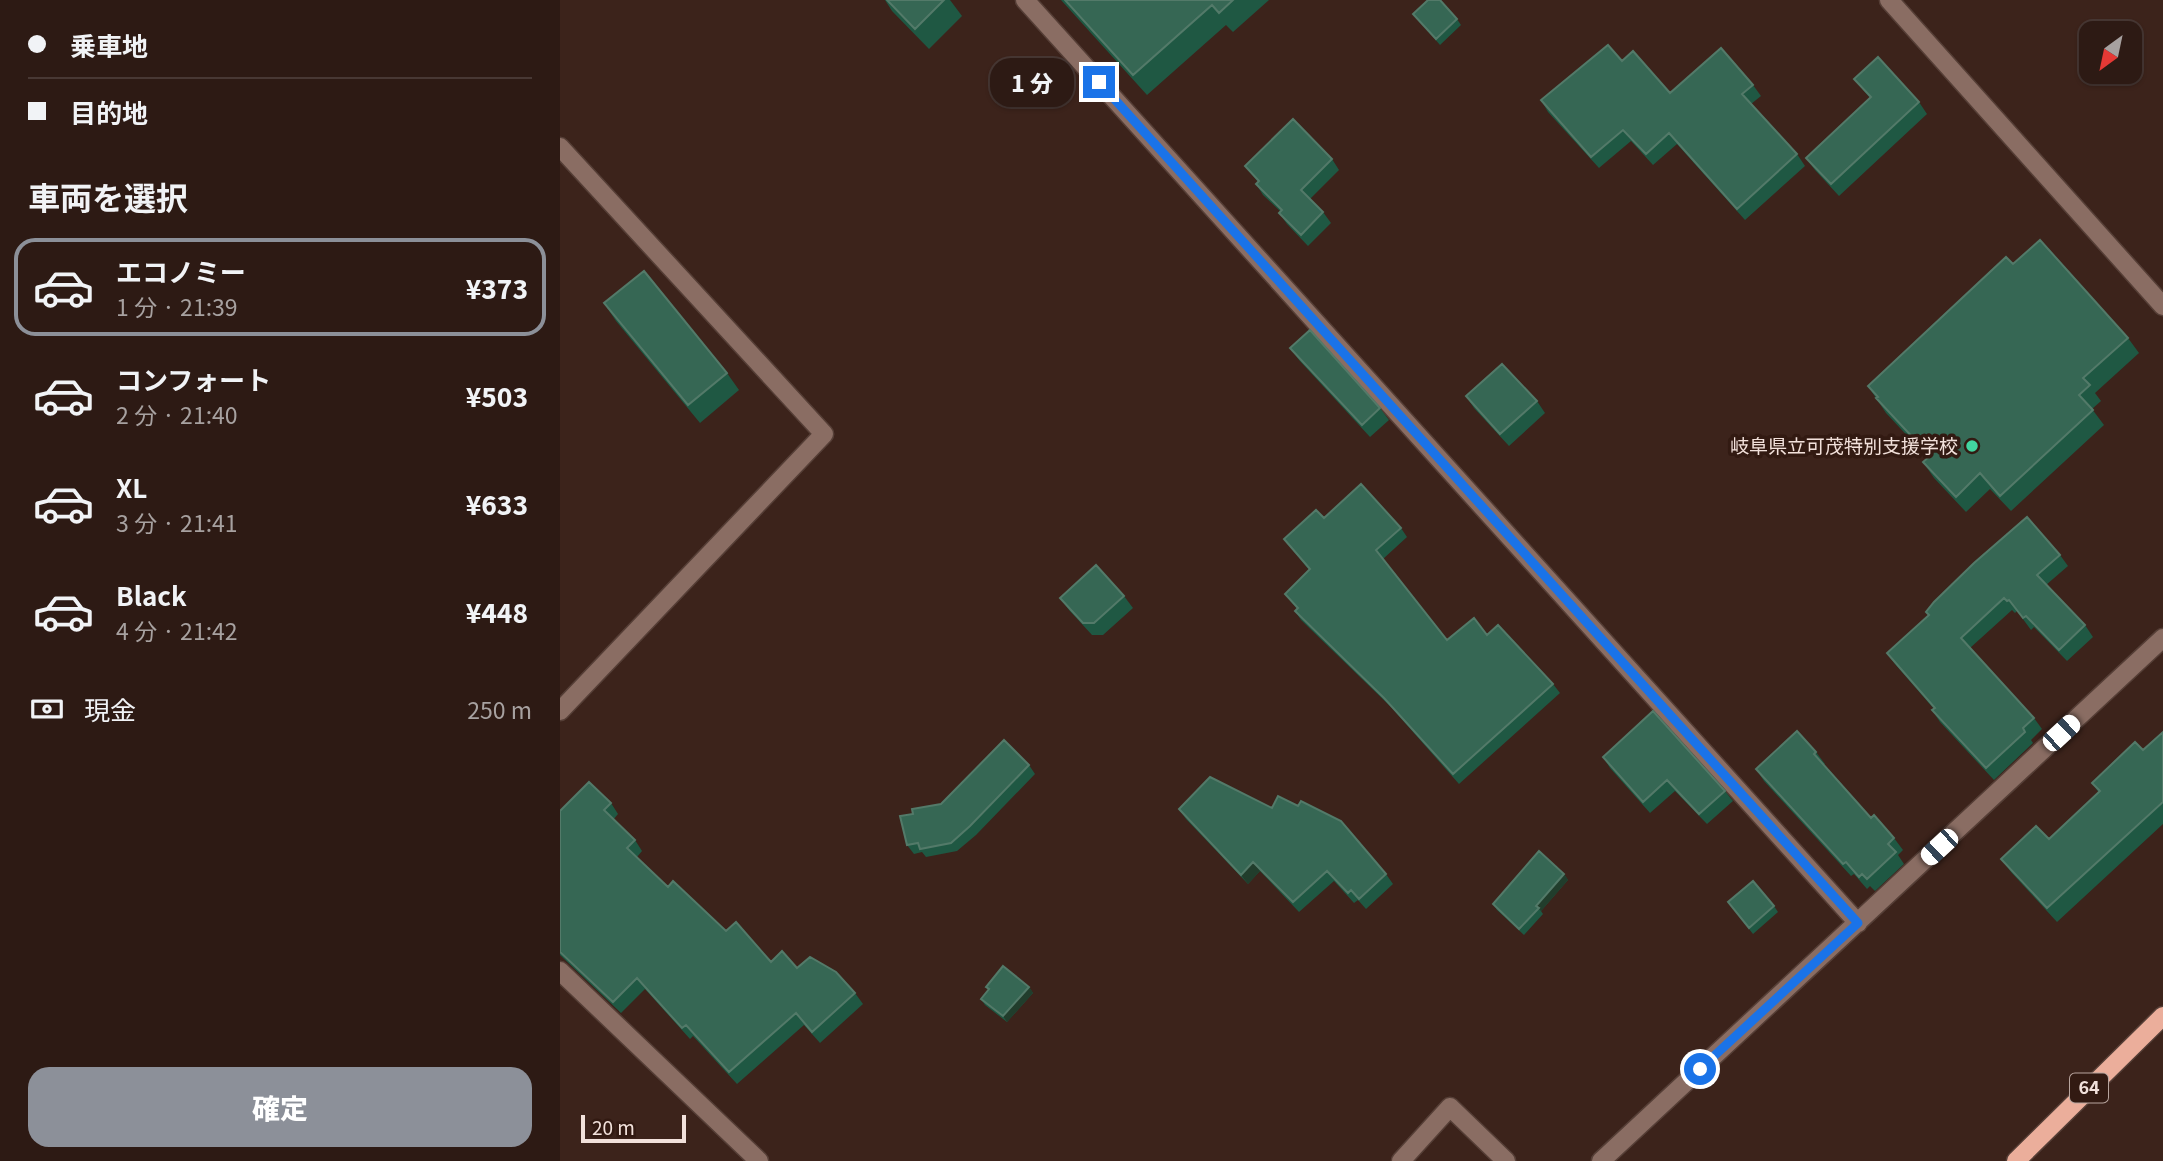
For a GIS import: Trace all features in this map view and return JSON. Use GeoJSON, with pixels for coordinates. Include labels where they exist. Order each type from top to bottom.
{"type":"FeatureCollection","features":[{"type":"Feature","properties":{"kind":"main road","name":"64"},"geometry":{"type":"LineString","coordinates":[[2016,1161],[2163,1016]]}},
{"type":"Feature","properties":{"kind":"street"},"geometry":{"type":"LineString","coordinates":[[1025,0],[1858,923]]}},
{"type":"Feature","properties":{"kind":"street"},"geometry":{"type":"LineString","coordinates":[[1889,0],[2163,306]]}},
{"type":"Feature","properties":{"kind":"street"},"geometry":{"type":"LineString","coordinates":[[560,147],[824,434],[560,711]]}},
{"type":"Feature","properties":{"kind":"street"},"geometry":{"type":"LineString","coordinates":[[1601,1161],[2163,638]]}},
{"type":"Feature","properties":{"kind":"street"},"geometry":{"type":"LineString","coordinates":[[560,971],[759,1161]]}},
{"type":"Feature","properties":{"kind":"street"},"geometry":{"type":"LineString","coordinates":[[1401,1161],[1450,1107],[1506,1161]]}},
{"type":"Feature","properties":{"kind":"building"},"geometry":{"type":"Polygon","coordinates":[[[887,0],[944,0],[915,29],[887,0]]]}},
{"type":"Feature","properties":{"kind":"building"},"geometry":{"type":"Polygon","coordinates":[[[1065,0],[1233,0],[1219,13],[1212,5],[1133,75],[1065,0]]]}},
{"type":"Feature","properties":{"kind":"building"},"geometry":{"type":"Polygon","coordinates":[[[1428,0],[1440,0],[1457,19],[1436,39],[1413,14],[1428,0]]]}},
{"type":"Feature","properties":{"kind":"building"},"geometry":{"type":"Polygon","coordinates":[[[1608,45],[1622,61],[1633,51],[1670,93],[1721,48],[1753,85],[1742,94],[1797,154],[1737,209],[1669,133],[1646,154],[1623,130],[1591,157],[1541,100],[1608,45]]]}},
{"type":"Feature","properties":{"kind":"building"},"geometry":{"type":"Polygon","coordinates":[[[1878,57],[1919,102],[1831,184],[1806,158],[1871,97],[1854,79],[1878,57]]]}},
{"type":"Feature","properties":{"kind":"building"},"geometry":{"type":"Polygon","coordinates":[[[1293,119],[1332,159],[1301,190],[1323,212],[1301,235],[1279,213],[1282,210],[1256,184],[1259,181],[1245,166],[1293,119]]]}},
{"type":"Feature","properties":{"kind":"building"},"geometry":{"type":"Polygon","coordinates":[[[2040,240],[2128,338],[2083,378],[2090,385],[2079,395],[2093,410],[2000,496],[1980,473],[1956,497],[1923,462],[1930,456],[1868,386],[2006,257],[2013,264],[2040,240]]]}},
{"type":"Feature","properties":{"kind":"building"},"geometry":{"type":"Polygon","coordinates":[[[644,271],[727,373],[688,405],[604,303],[644,271]]]}},
{"type":"Feature","properties":{"kind":"building"},"geometry":{"type":"Polygon","coordinates":[[[1310,330],[1380,408],[1362,425],[1290,348],[1310,330]]]}},
{"type":"Feature","properties":{"kind":"building"},"geometry":{"type":"Polygon","coordinates":[[[1502,364],[1537,401],[1500,434],[1466,396],[1502,364]]]}},
{"type":"Feature","properties":{"kind":"building"},"geometry":{"type":"Polygon","coordinates":[[[1361,484],[1401,528],[1376,550],[1447,640],[1474,618],[1487,635],[1498,625],[1553,684],[1453,774],[1384,698],[1295,611],[1298,608],[1285,594],[1310,569],[1284,539],[1316,510],[1324,518],[1361,484]]]}},
{"type":"Feature","properties":{"kind":"building"},"geometry":{"type":"Polygon","coordinates":[[[2027,517],[2060,555],[2037,575],[2085,625],[2059,650],[2004,598],[1961,638],[2034,718],[2023,728],[2025,732],[1986,768],[1932,710],[1935,708],[1887,653],[1929,615],[1926,612],[1934,602],[1974,563],[2027,517]]]}},
{"type":"Feature","properties":{"kind":"building"},"geometry":{"type":"Polygon","coordinates":[[[1096,565],[1124,596],[1094,623],[1083,623],[1060,598],[1096,565]]]}},
{"type":"Feature","properties":{"kind":"building"},"geometry":{"type":"Polygon","coordinates":[[[1653,711],[1725,791],[1699,814],[1667,780],[1643,802],[1603,757],[1653,711]]]}},
{"type":"Feature","properties":{"kind":"building"},"geometry":{"type":"Polygon","coordinates":[[[1797,731],[1871,818],[1874,815],[1894,838],[1888,844],[1896,852],[1867,879],[1862,874],[1859,877],[1846,862],[1843,864],[1756,769],[1797,731]]]}},
{"type":"Feature","properties":{"kind":"building"},"geometry":{"type":"Polygon","coordinates":[[[2163,732],[2163,802],[2047,908],[2001,859],[2036,826],[2049,839],[2100,791],[2092,783],[2135,742],[2143,750],[2163,732]]]}},
{"type":"Feature","properties":{"kind":"building"},"geometry":{"type":"Polygon","coordinates":[[[1004,740],[1029,765],[951,843],[920,849],[918,843],[907,845],[900,816],[913,814],[912,809],[941,804],[1004,740]]]}},
{"type":"Feature","properties":{"kind":"building"},"geometry":{"type":"Polygon","coordinates":[[[1210,777],[1272,808],[1278,796],[1298,806],[1301,801],[1341,821],[1386,874],[1359,899],[1351,890],[1348,893],[1327,871],[1293,902],[1253,862],[1241,875],[1179,809],[1210,777]]]}},
{"type":"Feature","properties":{"kind":"building"},"geometry":{"type":"Polygon","coordinates":[[[589,782],[611,803],[604,810],[635,840],[627,848],[668,887],[673,881],[726,931],[736,922],[771,962],[782,951],[797,968],[810,957],[836,972],[855,993],[812,1032],[796,1013],[729,1072],[686,1025],[682,1028],[637,978],[613,1002],[560,952],[560,811],[589,782]]]}},
{"type":"Feature","properties":{"kind":"building"},"geometry":{"type":"Polygon","coordinates":[[[1539,851],[1564,874],[1536,906],[1539,908],[1519,929],[1493,904],[1539,851]]]}},
{"type":"Feature","properties":{"kind":"building"},"geometry":{"type":"Polygon","coordinates":[[[1753,881],[1774,906],[1749,928],[1728,902],[1753,881]]]}},
{"type":"Feature","properties":{"kind":"building"},"geometry":{"type":"Polygon","coordinates":[[[1003,966],[1029,987],[1003,1016],[981,999],[989,989],[986,987],[1003,966]]]}},
{"type":"Feature","properties":{"kind":"place","name":"岐阜県立可茂特別支援学校"},"geometry":{"type":"Point","coordinates":[1972,446]}},
{"type":"Feature","properties":{"kind":"route"},"geometry":{"type":"LineString","coordinates":[[1099,82],[1858,923],[1700,1069]]}}]}
